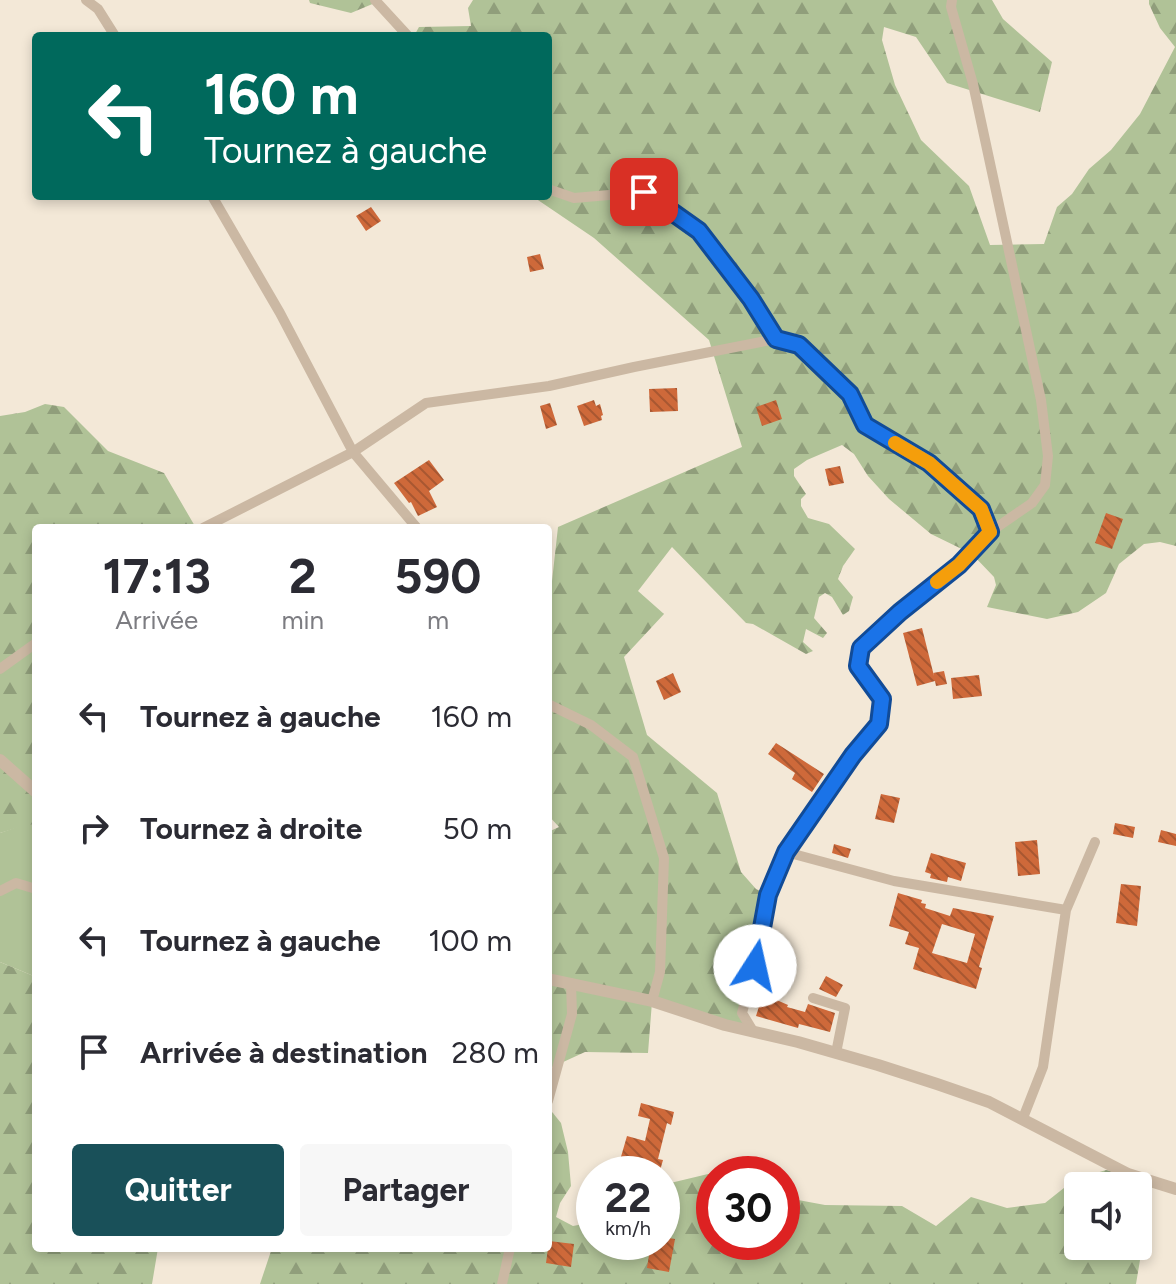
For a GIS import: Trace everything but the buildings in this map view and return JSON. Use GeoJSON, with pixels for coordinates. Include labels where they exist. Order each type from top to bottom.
{"type":"FeatureCollection","features":[{"type":"Feature","properties":{"kind":"street"},"geometry":{"type":"LineString","coordinates":[[86,0],[98,9],[112,32]]}},
{"type":"Feature","properties":{"kind":"street"},"geometry":{"type":"LineString","coordinates":[[375,0],[404,32]]}},
{"type":"Feature","properties":{"kind":"street"},"geometry":{"type":"LineString","coordinates":[[753,1031],[742,1013],[755,966],[768,895],[786,852],[853,755],[879,724],[882,699],[858,666],[861,648],[959,565],[990,532],[1032,503],[1045,485],[1048,456],[1041,400],[973,84],[951,7],[952,0]]}},
{"type":"Feature","properties":{"kind":"street"},"geometry":{"type":"LineString","coordinates":[[552,190],[574,198],[644,192],[699,231],[751,299],[776,339]]}},
{"type":"Feature","properties":{"kind":"street"},"geometry":{"type":"LineString","coordinates":[[214,200],[280,313],[353,452],[414,524]]}},
{"type":"Feature","properties":{"kind":"street"},"geometry":{"type":"LineString","coordinates":[[211,524],[353,452],[426,403],[549,386],[776,339],[799,345],[850,394],[865,425],[929,463],[981,509],[990,532]]}},
{"type":"Feature","properties":{"kind":"street"},"geometry":{"type":"LineString","coordinates":[[0,669],[32,646]]}},
{"type":"Feature","properties":{"kind":"street"},"geometry":{"type":"LineString","coordinates":[[552,706],[591,725],[633,757],[664,858],[660,972],[652,1001]]}},
{"type":"Feature","properties":{"kind":"street"},"geometry":{"type":"LineString","coordinates":[[0,760],[32,788]]}},
{"type":"Feature","properties":{"kind":"street"},"geometry":{"type":"LineString","coordinates":[[1023,1118],[1043,1067],[1066,910],[1095,842]]}},
{"type":"Feature","properties":{"kind":"street"},"geometry":{"type":"LineString","coordinates":[[786,852],[894,881],[1066,910]]}},
{"type":"Feature","properties":{"kind":"street"},"geometry":{"type":"LineString","coordinates":[[0,891],[16,883],[32,888]]}},
{"type":"Feature","properties":{"kind":"street"},"geometry":{"type":"LineString","coordinates":[[552,980],[652,1001],[725,1025],[878,1065],[976,1098],[1023,1118],[1128,1174],[1176,1189]]}},
{"type":"Feature","properties":{"kind":"street"},"geometry":{"type":"LineString","coordinates":[[552,1086],[572,1014],[571,983]]}},
{"type":"Feature","properties":{"kind":"street"},"geometry":{"type":"LineString","coordinates":[[813,998],[845,1008],[836,1053]]}},
{"type":"Feature","properties":{"kind":"street"},"geometry":{"type":"LineString","coordinates":[[502,1284],[509,1252]]}},
{"type":"Feature","properties":{"kind":"green space"},"geometry":{"type":"Polygon","coordinates":[[[309,0],[382,0],[351,13],[310,3],[309,0]]]}},
{"type":"Feature","properties":{"kind":"green space"},"geometry":{"type":"Polygon","coordinates":[[[473,0],[992,0],[1003,19],[1052,62],[1040,112],[947,83],[916,37],[884,27],[882,40],[895,85],[921,140],[969,186],[990,245],[1044,244],[1057,207],[1072,194],[1089,169],[1111,150],[1140,114],[1175,47],[1160,28],[1149,0],[1176,0],[1176,546],[1160,542],[1144,544],[1119,564],[1106,593],[1078,612],[1047,619],[987,607],[996,585],[994,577],[972,554],[931,534],[889,499],[868,476],[854,454],[842,445],[794,469],[794,476],[806,494],[801,499],[801,506],[808,518],[829,524],[855,549],[838,579],[853,597],[849,611],[843,615],[832,597],[825,593],[819,597],[814,618],[827,633],[823,638],[806,629],[803,642],[813,651],[806,654],[746,623],[672,547],[638,591],[664,614],[624,657],[647,735],[717,793],[741,872],[756,889],[768,895],[742,1013],[753,1031],[652,1002],[648,1053],[585,1052],[552,1067],[552,830],[559,827],[552,819],[552,581],[558,527],[742,447],[709,340],[594,238],[538,200],[552,200],[552,32],[416,32],[419,27],[471,26],[468,8],[473,0]]]}},
{"type":"Feature","properties":{"kind":"green space"},"geometry":{"type":"Polygon","coordinates":[[[45,404],[64,407],[108,451],[164,473],[194,524],[32,524],[32,825],[0,833],[0,416],[25,412],[45,404]]]}},
{"type":"Feature","properties":{"kind":"green space"},"geometry":{"type":"Polygon","coordinates":[[[32,824],[32,975],[0,962],[0,833],[32,824]]]}},
{"type":"Feature","properties":{"kind":"green space"},"geometry":{"type":"Polygon","coordinates":[[[0,962],[32,975],[32,1252],[157,1252],[152,1284],[0,1284],[0,962]]]}},
{"type":"Feature","properties":{"kind":"green space"},"geometry":{"type":"Polygon","coordinates":[[[552,1112],[561,1123],[571,1186],[560,1203],[556,1217],[576,1225],[576,1260],[680,1260],[680,1181],[696,1177],[696,1260],[800,1260],[800,1200],[825,1205],[902,1206],[936,1226],[971,1197],[1007,1208],[1045,1203],[1064,1188],[1064,1260],[1140,1260],[1136,1284],[260,1284],[271,1252],[552,1252],[552,1112]]]}},
{"type":"Feature","properties":{"kind":"slow traffic"},"geometry":{"type":"LineString","coordinates":[[895,443],[929,463],[981,509],[990,532],[959,565],[937,582]]}},
{"type":"Feature","properties":{"kind":"route"},"geometry":{"type":"LineString","coordinates":[[644,192],[699,231],[751,299],[776,339],[799,345],[850,394],[865,425],[929,463],[981,509],[990,532],[959,565],[861,648],[858,666],[882,699],[879,724],[853,755],[786,852],[768,895],[755,966]]}}]}
